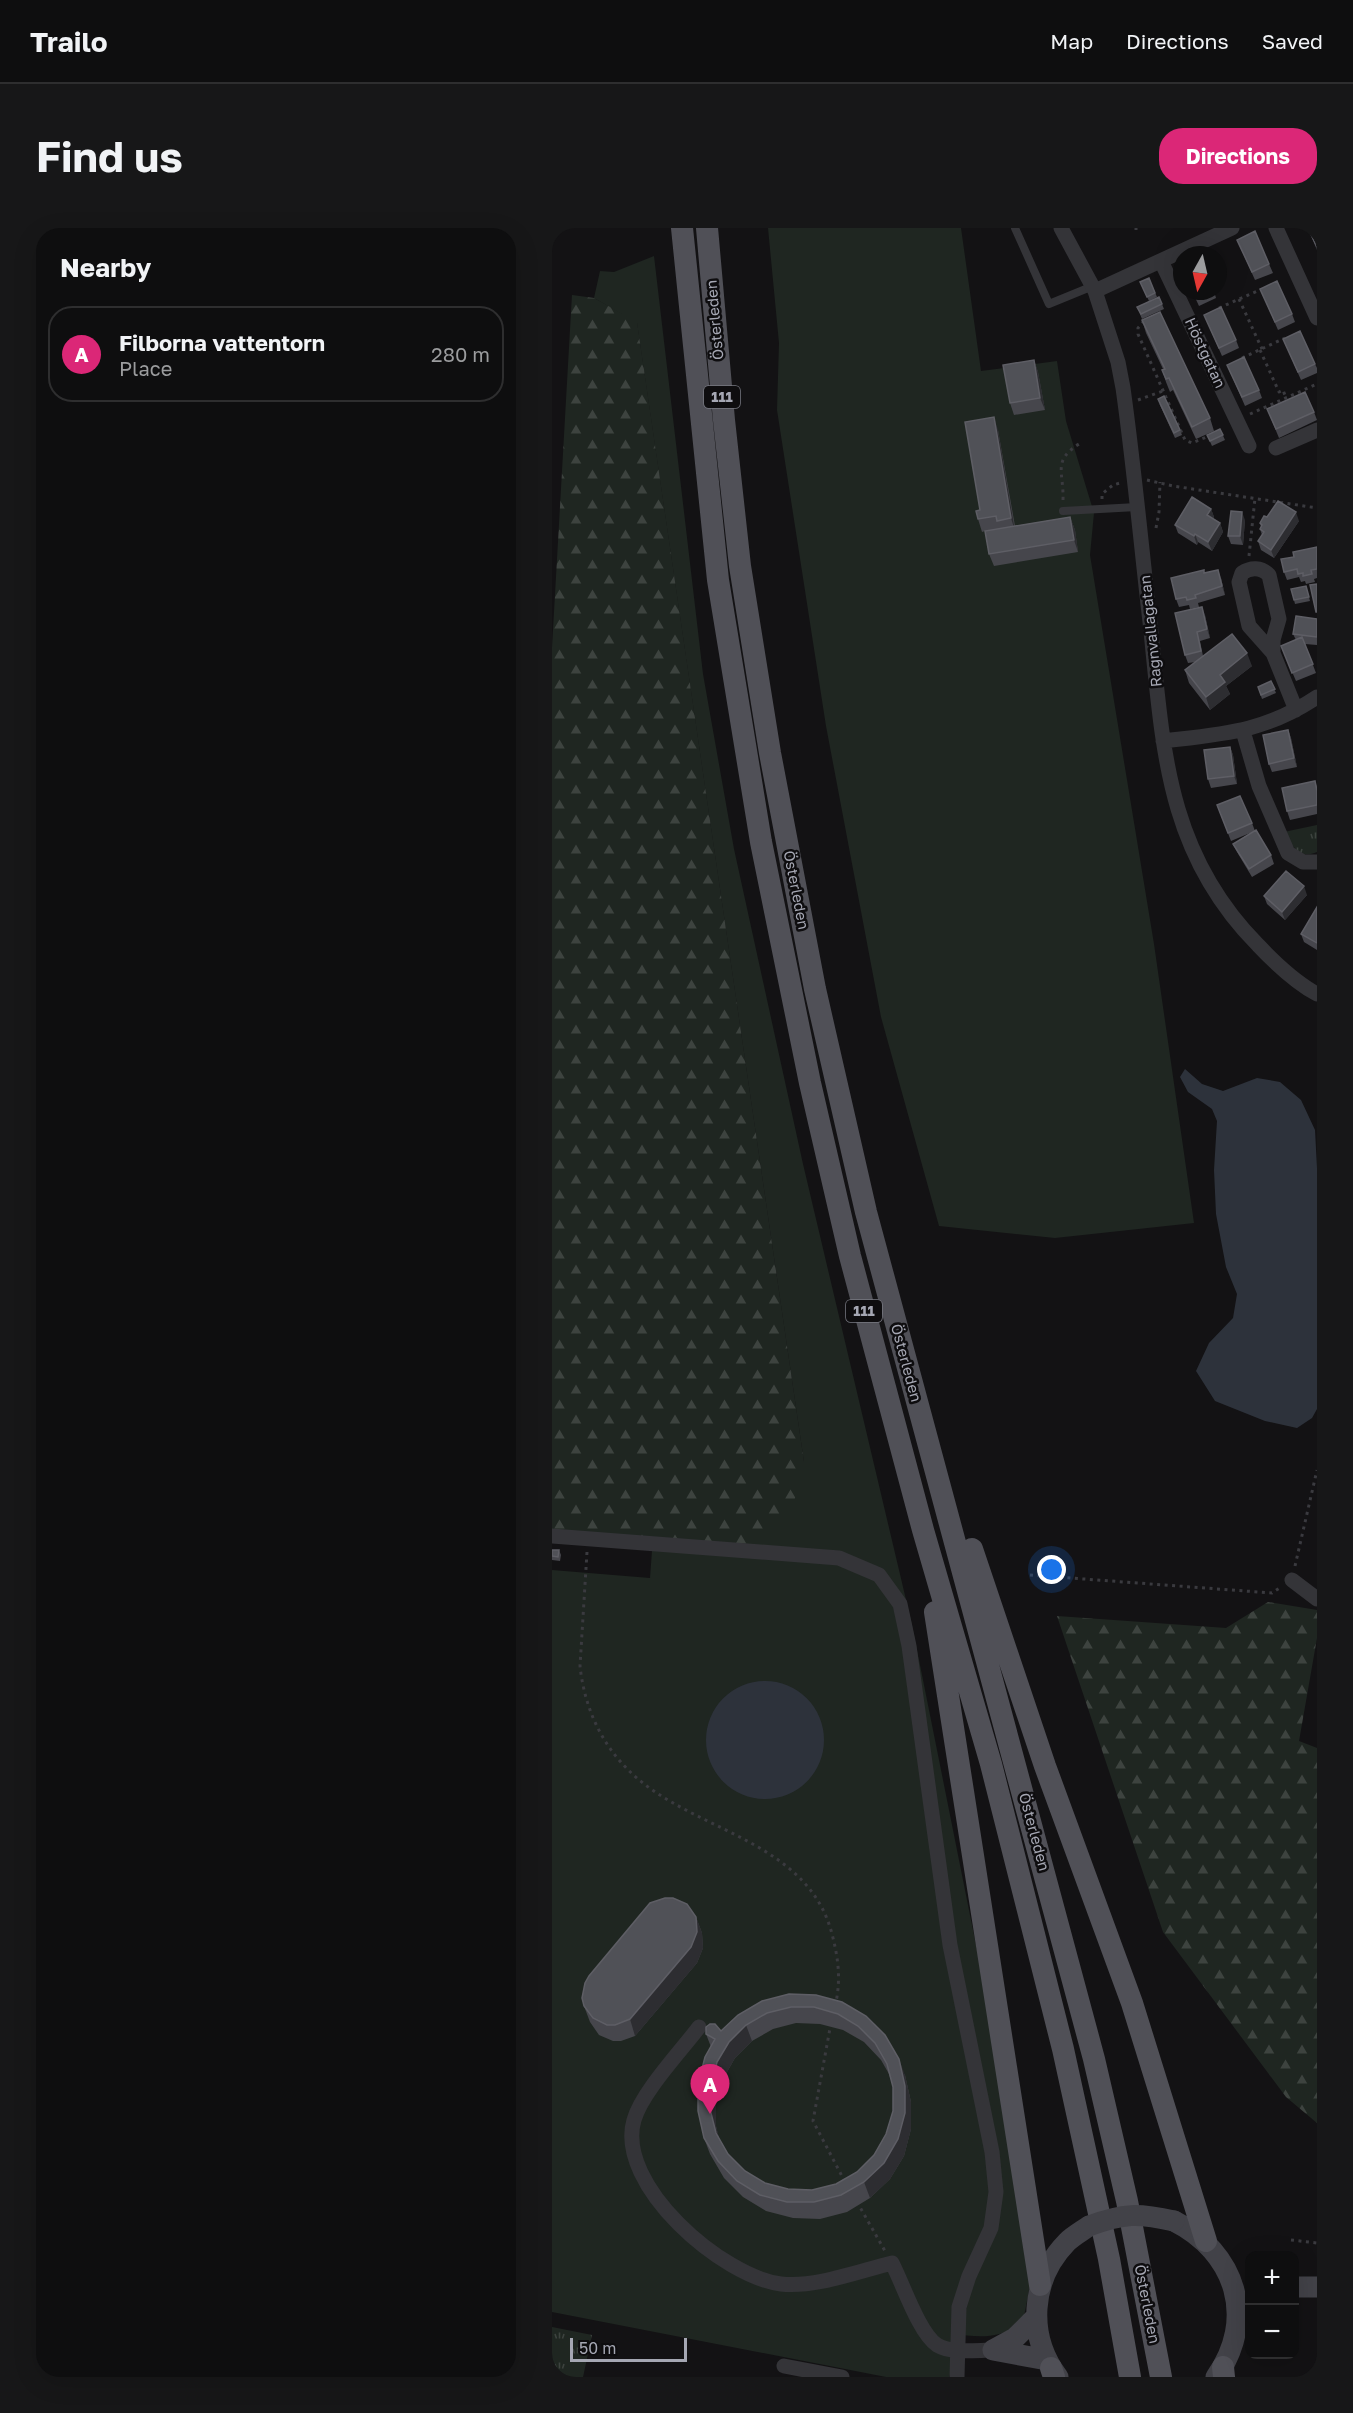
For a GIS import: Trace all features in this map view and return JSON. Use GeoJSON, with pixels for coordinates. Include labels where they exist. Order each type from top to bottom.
{"type":"FeatureCollection","features":[{"type":"Feature","properties":{"kind":"main road","name":"Österleden"},"geometry":{"type":"LineString","coordinates":[[682,228],[718,580],[761,842],[810,1083],[850,1256],[923,1530],[991,1764],[1063,2049],[1109,2259],[1130,2377]]}},
{"type":"Feature","properties":{"kind":"main road","name":"Österleden"},"geometry":{"type":"LineString","coordinates":[[707,228],[724,420],[741,566],[770,753],[815,989],[866,1212],[1094,2059],[1127,2201],[1161,2377]]}},
{"type":"Feature","properties":{"kind":"main road"},"geometry":{"type":"LineString","coordinates":[[914,1389],[959,1511],[1045,1766],[1132,2003],[1206,2241]]}},
{"type":"Feature","properties":{"kind":"main road"},"geometry":{"type":"LineString","coordinates":[[923,1530],[1040,2285]]}},
{"type":"Feature","properties":{"kind":"street","name":"Ragnvallagatan"},"geometry":{"type":"LineString","coordinates":[[1061,228],[1094,288],[1118,362],[1125,404],[1163,741],[1174,801],[1183,828],[1203,873],[1232,916],[1270,958],[1317,994]]}},
{"type":"Feature","properties":{"kind":"street"},"geometry":{"type":"LineString","coordinates":[[1094,288],[1161,261],[1232,228]]}},
{"type":"Feature","properties":{"kind":"street"},"geometry":{"type":"LineString","coordinates":[[1276,228],[1317,318]]}},
{"type":"Feature","properties":{"kind":"street","name":"Höstgatan"},"geometry":{"type":"LineString","coordinates":[[1161,261],[1249,446]]}},
{"type":"Feature","properties":{"kind":"street"},"geometry":{"type":"LineString","coordinates":[[1276,448],[1317,430]]}},
{"type":"Feature","properties":{"kind":"street"},"geometry":{"type":"LineString","coordinates":[[1273,653],[1273,640],[1279,619],[1269,575],[1261,569],[1248,570],[1242,573],[1239,582],[1249,626],[1273,653],[1296,710]]}},
{"type":"Feature","properties":{"kind":"street"},"geometry":{"type":"LineString","coordinates":[[1163,741],[1243,731],[1271,722],[1317,697]]}},
{"type":"Feature","properties":{"kind":"street"},"geometry":{"type":"LineString","coordinates":[[1243,731],[1258,786],[1288,853],[1303,862],[1317,862]]}},
{"type":"Feature","properties":{"kind":"street"},"geometry":{"type":"LineString","coordinates":[[552,1536],[839,1558],[879,1575],[900,1604],[909,1646],[950,1945],[992,2152],[996,2192],[991,2228],[969,2276],[959,2307],[957,2377]]}},
{"type":"Feature","properties":{"kind":"street"},"geometry":{"type":"LineString","coordinates":[[1292,1580],[1317,1599]]}},
{"type":"Feature","properties":{"kind":"street"},"geometry":{"type":"LineString","coordinates":[[699,2027],[638,2110],[633,2122],[635,2159],[655,2195],[690,2235],[716,2255],[755,2278],[779,2284],[817,2282],[892,2263],[921,2329],[938,2345],[959,2350],[993,2350],[1053,2371]]}},
{"type":"Feature","properties":{"kind":"street"},"geometry":{"type":"LineString","coordinates":[[1053,2371],[1038,2332],[1036,2317],[1040,2285],[1051,2261],[1068,2241],[1089,2226],[1116,2216],[1146,2214],[1174,2221],[1191,2229],[1206,2241],[1226,2266],[1245,2282]]}},
{"type":"Feature","properties":{"kind":"street"},"geometry":{"type":"LineString","coordinates":[[1221,2374],[1244,2316],[1226,2266]]}},
{"type":"Feature","properties":{"kind":"street"},"geometry":{"type":"LineString","coordinates":[[1299,2287],[1317,2287]]}},
{"type":"Feature","properties":{"kind":"street"},"geometry":{"type":"LineString","coordinates":[[993,2350],[1015,2338],[1036,2317]]}},
{"type":"Feature","properties":{"kind":"street"},"geometry":{"type":"LineString","coordinates":[[784,2366],[842,2377]]}},
{"type":"Feature","properties":{"kind":"lane"},"geometry":{"type":"LineString","coordinates":[[1015,228],[1049,304],[1094,288]]}},
{"type":"Feature","properties":{"kind":"lane"},"geometry":{"type":"LineString","coordinates":[[1063,511],[1137,507]]}},
{"type":"Feature","properties":{"kind":"path"},"geometry":{"type":"LineString","coordinates":[[1190,322],[1268,286]]}},
{"type":"Feature","properties":{"kind":"path"},"geometry":{"type":"LineString","coordinates":[[1239,299],[1279,392],[1283,390],[1286,398]]}},
{"type":"Feature","properties":{"kind":"path"},"geometry":{"type":"LineString","coordinates":[[1152,317],[1142,322],[1138,328],[1138,334],[1188,443],[1197,442],[1317,384]]}},
{"type":"Feature","properties":{"kind":"path"},"geometry":{"type":"LineString","coordinates":[[1241,358],[1290,336]]}},
{"type":"Feature","properties":{"kind":"path"},"geometry":{"type":"LineString","coordinates":[[1125,404],[1163,391]]}},
{"type":"Feature","properties":{"kind":"path"},"geometry":{"type":"LineString","coordinates":[[1063,511],[1061,461],[1066,452],[1079,444]]}},
{"type":"Feature","properties":{"kind":"path"},"geometry":{"type":"LineString","coordinates":[[1101,509],[1102,494],[1113,485],[1134,480],[1152,480],[1173,486],[1317,508]]}},
{"type":"Feature","properties":{"kind":"path"},"geometry":{"type":"LineString","coordinates":[[1248,570],[1255,498]]}},
{"type":"Feature","properties":{"kind":"path"},"geometry":{"type":"LineString","coordinates":[[1030,1575],[1272,1593],[1292,1580],[1317,1470]]}},
{"type":"Feature","properties":{"kind":"path"},"geometry":{"type":"LineString","coordinates":[[588,1539],[580,1666],[588,1708],[600,1733],[609,1749],[625,1767],[658,1794],[771,1853],[800,1876],[823,1908],[837,1951],[839,1971],[834,2010]]}},
{"type":"Feature","properties":{"kind":"path"},"geometry":{"type":"LineString","coordinates":[[832,2018],[813,2121],[846,2182]]}},
{"type":"Feature","properties":{"kind":"path"},"geometry":{"type":"LineString","coordinates":[[856,2200],[892,2263]]}},
{"type":"Feature","properties":{"kind":"path"},"geometry":{"type":"LineString","coordinates":[[1291,2240],[1317,2243]]}},
{"type":"Feature","properties":{"kind":"green space"},"geometry":{"type":"Polygon","coordinates":[[[768,228],[961,228],[981,371],[1057,361],[1066,421],[1094,513],[1090,555],[1154,944],[1194,1223],[1055,1238],[939,1226],[881,1017],[826,726],[777,410],[779,343],[768,228]]]}},
{"type":"Feature","properties":{"kind":"green space"},"geometry":{"type":"Polygon","coordinates":[[[654,256],[703,674],[734,849],[803,1164],[912,1625],[994,2035],[1031,2280],[1023,2322],[1006,2332],[989,2336],[952,2334],[952,2369],[949,2377],[886,2377],[552,2312],[552,1570],[650,1578],[653,1537],[804,1462],[637,323],[594,298],[600,271],[614,272],[654,256]]]}},
{"type":"Feature","properties":{"kind":"green space"},"geometry":{"type":"Polygon","coordinates":[[[572,295],[594,298],[637,322],[804,1462],[790,1518],[760,1545],[552,1530],[552,648],[572,295]]]}},
{"type":"Feature","properties":{"kind":"green space"},"geometry":{"type":"Polygon","coordinates":[[[1317,825],[1317,852],[1310,854],[1297,850],[1284,832],[1317,825]]]}},
{"type":"Feature","properties":{"kind":"green space"},"geometry":{"type":"Polygon","coordinates":[[[1268,1602],[1317,1610],[1317,1638],[1299,1741],[1317,1748],[1317,2123],[1286,2097],[1163,1932],[1057,1616],[1226,1628],[1268,1602]]]}},
{"type":"Feature","properties":{"kind":"green space"},"geometry":{"type":"Polygon","coordinates":[[[552,2327],[592,2335],[583,2377],[552,2377],[552,2327]]]}},
{"type":"Feature","properties":{"kind":"shaded area"},"geometry":{"type":"Polygon","coordinates":[[[1185,1069],[1202,1084],[1223,1091],[1257,1078],[1280,1082],[1301,1100],[1315,1130],[1317,1409],[1312,1418],[1297,1428],[1265,1421],[1215,1401],[1196,1371],[1209,1343],[1233,1318],[1237,1294],[1226,1267],[1216,1214],[1214,1170],[1217,1121],[1212,1109],[1188,1092],[1180,1077],[1185,1069]]]}},
{"type":"Feature","properties":{"kind":"shaded area"},"geometry":{"type":"Polygon","coordinates":[[[765,1681],[798,1691],[814,1707],[824,1740],[814,1773],[798,1789],[765,1799],[732,1789],[716,1773],[706,1740],[716,1707],[732,1691],[765,1681]]]}},
{"type":"Feature","properties":{"kind":"building"},"geometry":{"type":"Polygon","coordinates":[[[1308,228],[1317,228],[1317,247],[1308,228]]]}},
{"type":"Feature","properties":{"kind":"building"},"geometry":{"type":"Polygon","coordinates":[[[1255,231],[1269,264],[1252,272],[1237,240],[1255,231]]]}},
{"type":"Feature","properties":{"kind":"building"},"geometry":{"type":"Polygon","coordinates":[[[1149,278],[1155,293],[1147,297],[1140,282],[1149,278]]]}},
{"type":"Feature","properties":{"kind":"building"},"geometry":{"type":"Polygon","coordinates":[[[1277,281],[1292,314],[1275,322],[1260,289],[1277,281]]]}},
{"type":"Feature","properties":{"kind":"building"},"geometry":{"type":"Polygon","coordinates":[[[1159,297],[1162,304],[1141,314],[1137,307],[1159,297]]]}},
{"type":"Feature","properties":{"kind":"building"},"geometry":{"type":"Polygon","coordinates":[[[1221,307],[1236,340],[1219,348],[1204,315],[1221,307]]]}},
{"type":"Feature","properties":{"kind":"building"},"geometry":{"type":"Polygon","coordinates":[[[1160,312],[1210,418],[1192,427],[1169,378],[1166,379],[1162,370],[1165,369],[1142,320],[1160,312]]]}},
{"type":"Feature","properties":{"kind":"building"},"geometry":{"type":"Polygon","coordinates":[[[1300,331],[1315,364],[1298,372],[1283,339],[1300,331]]]}},
{"type":"Feature","properties":{"kind":"building"},"geometry":{"type":"Polygon","coordinates":[[[1244,357],[1259,390],[1242,397],[1227,365],[1244,357]]]}},
{"type":"Feature","properties":{"kind":"building"},"geometry":{"type":"Polygon","coordinates":[[[1034,360],[1040,398],[1010,403],[1003,365],[1034,360]]]}},
{"type":"Feature","properties":{"kind":"building"},"geometry":{"type":"Polygon","coordinates":[[[1305,392],[1314,412],[1276,429],[1267,409],[1305,392]]]}},
{"type":"Feature","properties":{"kind":"building"},"geometry":{"type":"Polygon","coordinates":[[[1164,396],[1180,430],[1174,433],[1158,399],[1164,396]]]}},
{"type":"Feature","properties":{"kind":"building"},"geometry":{"type":"Polygon","coordinates":[[[994,417],[1011,518],[997,521],[996,516],[978,519],[976,511],[980,510],[965,422],[994,417]]]}},
{"type":"Feature","properties":{"kind":"building"},"geometry":{"type":"Polygon","coordinates":[[[1220,429],[1223,435],[1210,441],[1207,435],[1220,429]]]}},
{"type":"Feature","properties":{"kind":"building"},"geometry":{"type":"Polygon","coordinates":[[[1192,497],[1211,509],[1207,515],[1220,523],[1208,542],[1175,525],[1192,497]]]}},
{"type":"Feature","properties":{"kind":"building"},"geometry":{"type":"Polygon","coordinates":[[[1278,501],[1296,512],[1271,550],[1258,541],[1264,532],[1260,529],[1262,525],[1260,523],[1278,501]]]}},
{"type":"Feature","properties":{"kind":"building"},"geometry":{"type":"Polygon","coordinates":[[[1231,511],[1242,512],[1240,536],[1228,536],[1231,511]]]}},
{"type":"Feature","properties":{"kind":"building"},"geometry":{"type":"Polygon","coordinates":[[[1070,517],[1074,540],[989,554],[985,531],[1070,517]]]}},
{"type":"Feature","properties":{"kind":"building"},"geometry":{"type":"Polygon","coordinates":[[[1317,547],[1317,569],[1311,570],[1312,574],[1303,576],[1303,573],[1298,574],[1297,569],[1284,572],[1281,559],[1294,557],[1293,552],[1317,547]]]}},
{"type":"Feature","properties":{"kind":"building"},"geometry":{"type":"Polygon","coordinates":[[[1204,570],[1204,573],[1218,570],[1222,586],[1195,595],[1196,598],[1176,599],[1171,578],[1204,570]]]}},
{"type":"Feature","properties":{"kind":"building"},"geometry":{"type":"Polygon","coordinates":[[[1317,584],[1317,612],[1316,612],[1310,585],[1317,584]]]}},
{"type":"Feature","properties":{"kind":"building"},"geometry":{"type":"Polygon","coordinates":[[[1306,586],[1309,597],[1294,600],[1291,589],[1306,586]]]}},
{"type":"Feature","properties":{"kind":"building"},"geometry":{"type":"Polygon","coordinates":[[[1202,607],[1207,629],[1197,632],[1201,651],[1185,655],[1175,613],[1202,607]]]}},
{"type":"Feature","properties":{"kind":"building"},"geometry":{"type":"Polygon","coordinates":[[[1296,616],[1317,619],[1317,637],[1293,634],[1296,616]]]}},
{"type":"Feature","properties":{"kind":"building"},"geometry":{"type":"Polygon","coordinates":[[[1232,634],[1247,653],[1220,675],[1225,682],[1206,697],[1185,670],[1232,634]]]}},
{"type":"Feature","properties":{"kind":"building"},"geometry":{"type":"Polygon","coordinates":[[[1302,637],[1313,664],[1292,673],[1281,646],[1302,637]]]}},
{"type":"Feature","properties":{"kind":"building"},"geometry":{"type":"Polygon","coordinates":[[[1271,681],[1275,689],[1261,695],[1258,687],[1271,681]]]}},
{"type":"Feature","properties":{"kind":"building"},"geometry":{"type":"Polygon","coordinates":[[[1288,730],[1294,758],[1269,764],[1263,735],[1288,730]]]}},
{"type":"Feature","properties":{"kind":"building"},"geometry":{"type":"Polygon","coordinates":[[[1230,747],[1234,776],[1208,779],[1204,750],[1230,747]]]}},
{"type":"Feature","properties":{"kind":"building"},"geometry":{"type":"Polygon","coordinates":[[[1315,781],[1317,805],[1287,811],[1282,788],[1315,781]]]}},
{"type":"Feature","properties":{"kind":"building"},"geometry":{"type":"Polygon","coordinates":[[[1240,796],[1252,823],[1228,833],[1217,805],[1240,796]]]}},
{"type":"Feature","properties":{"kind":"building"},"geometry":{"type":"Polygon","coordinates":[[[1256,830],[1271,855],[1249,869],[1233,844],[1256,830]]]}},
{"type":"Feature","properties":{"kind":"building"},"geometry":{"type":"Polygon","coordinates":[[[1286,871],[1304,886],[1282,912],[1264,896],[1286,871]]]}},
{"type":"Feature","properties":{"kind":"building"},"geometry":{"type":"Polygon","coordinates":[[[1317,907],[1317,943],[1301,934],[1317,907]]]}},
{"type":"Feature","properties":{"kind":"building"},"geometry":{"type":"Polygon","coordinates":[[[552,1550],[559,1550],[558,1557],[552,1556],[552,1550]]]}},
{"type":"Feature","properties":{"kind":"building"},"geometry":{"type":"Polygon","coordinates":[[[673,1898],[687,1904],[696,1917],[697,1932],[691,1947],[630,2019],[615,2025],[607,2025],[593,2018],[584,2006],[582,1998],[589,1976],[650,1903],[673,1898]]]}},
{"type":"Feature","properties":{"kind":"building"},"geometry":{"type":"Polygon","coordinates":[[[789,1994],[816,1995],[842,2002],[866,2016],[885,2035],[899,2059],[905,2086],[905,2113],[898,2139],[884,2163],[864,2182],[841,2195],[814,2202],[787,2202],[760,2195],[737,2181],[718,2161],[704,2138],[698,2111],[698,2084],[705,2057],[715,2039],[706,2034],[706,2027],[715,2024],[721,2031],[738,2015],[762,2001],[789,1994]],[[791,2007],[767,2013],[746,2025],[729,2042],[717,2062],[711,2085],[710,2109],[716,2133],[728,2154],[745,2171],[765,2183],[788,2189],[812,2190],[836,2184],[857,2172],[874,2155],[886,2134],[893,2111],[893,2087],[887,2064],[875,2043],[858,2026],[838,2014],[814,2007],[791,2007]]]}},
{"type":"Feature","properties":{"kind":"place","name":"Filborna vattentorn"},"geometry":{"type":"Point","coordinates":[710,2114]}}]}
